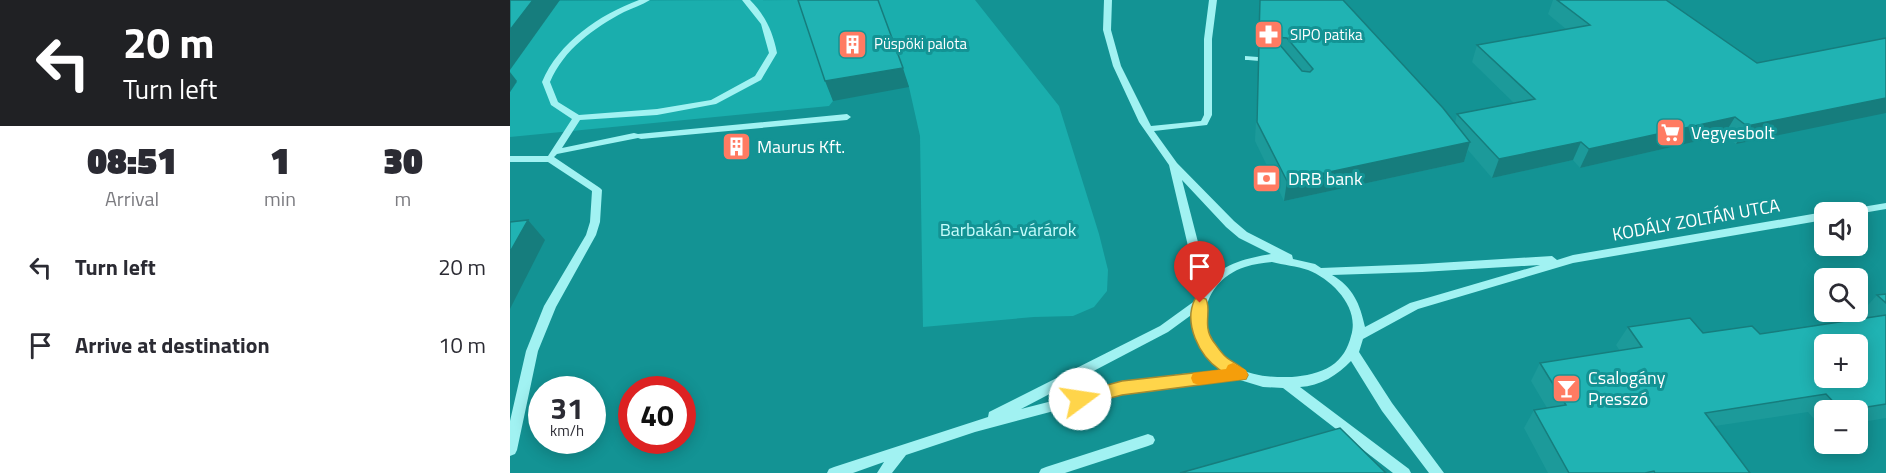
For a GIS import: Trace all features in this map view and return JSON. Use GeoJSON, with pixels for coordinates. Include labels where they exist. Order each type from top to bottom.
{"type":"FeatureCollection","features":[{"type":"Feature","properties":{"kind":"street"},"geometry":{"type":"LineString","coordinates":[[645,0],[610,17],[583,35],[557,60],[546,82],[554,103],[577,118],[657,112],[712,102],[758,78],[773,53],[769,31],[760,13],[746,0]]}},
{"type":"Feature","properties":{"kind":"street"},"geometry":{"type":"LineString","coordinates":[[1108,0],[1107,30],[1117,66],[1149,129],[1174,165],[1243,235],[1294,260],[1323,271],[1340,283],[1352,299],[1359,317],[1359,335],[1353,353],[1337,369],[1314,380],[1287,384],[1263,382],[1240,375],[1219,361],[1205,342],[1198,322],[1202,298],[1174,165]]}},
{"type":"Feature","properties":{"kind":"street"},"geometry":{"type":"LineString","coordinates":[[1149,129],[1204,123],[1208,115],[1208,39],[1213,0]]}},
{"type":"Feature","properties":{"kind":"street"},"geometry":{"type":"LineString","coordinates":[[1248,58],[1281,60]]}},
{"type":"Feature","properties":{"kind":"street"},"geometry":{"type":"LineString","coordinates":[[510,159],[552,156],[637,136],[847,117]]}},
{"type":"Feature","properties":{"kind":"street"},"geometry":{"type":"LineString","coordinates":[[552,156],[577,118]]}},
{"type":"Feature","properties":{"kind":"street"},"geometry":{"type":"LineString","coordinates":[[510,450],[532,351],[550,306],[591,235],[595,222],[597,190],[552,156]]}},
{"type":"Feature","properties":{"kind":"street"},"geometry":{"type":"LineString","coordinates":[[1868,209],[1886,206]]}},
{"type":"Feature","properties":{"kind":"street","name":"KODÁLY ZOLTÁN UTCA"},"geometry":{"type":"LineString","coordinates":[[1323,271],[1573,259],[1814,218]]}},
{"type":"Feature","properties":{"kind":"street"},"geometry":{"type":"LineString","coordinates":[[975,426],[1164,329],[1202,298],[1216,279],[1232,268],[1251,261],[1272,258],[1294,260]]}},
{"type":"Feature","properties":{"kind":"street","name":"KODÁLY ZOLTÁN UTCA"},"geometry":{"type":"LineString","coordinates":[[1359,335],[1414,306],[1573,259]]}},
{"type":"Feature","properties":{"kind":"street"},"geometry":{"type":"LineString","coordinates":[[1353,353],[1387,407],[1437,473]]}},
{"type":"Feature","properties":{"kind":"street"},"geometry":{"type":"LineString","coordinates":[[834,473],[975,426],[1122,388],[1181,379],[1240,375]]}},
{"type":"Feature","properties":{"kind":"street"},"geometry":{"type":"LineString","coordinates":[[1287,384],[1404,473]]}},
{"type":"Feature","properties":{"kind":"street"},"geometry":{"type":"LineString","coordinates":[[1046,473],[1148,440]]}},
{"type":"Feature","properties":{"kind":"street"},"geometry":{"type":"LineString","coordinates":[[884,473],[902,451]]}},
{"type":"Feature","properties":{"kind":"green space"},"geometry":{"type":"Polygon","coordinates":[[[799,0],[833,101],[829,106],[510,137],[510,92],[517,82],[510,82],[510,1],[799,0]]]}},
{"type":"Feature","properties":{"kind":"green space","name":"Barbakán-várárok"},"geometry":{"type":"Polygon","coordinates":[[[877,0],[975,0],[1059,106],[1108,270],[1107,291],[1094,307],[1073,316],[1034,317],[923,327],[920,136],[909,87],[877,0]]]}},
{"type":"Feature","properties":{"kind":"building"},"geometry":{"type":"Polygon","coordinates":[[[510,0],[533,0],[510,30],[510,0]]]}},
{"type":"Feature","properties":{"kind":"building","name":"Püspöki palota"},"geometry":{"type":"Polygon","coordinates":[[[798,0],[878,0],[903,68],[825,81],[798,0]]]}},
{"type":"Feature","properties":{"kind":"building"},"geometry":{"type":"Polygon","coordinates":[[[1260,0],[1343,0],[1443,108],[1470,142],[1287,181],[1257,122],[1259,44],[1280,45],[1302,71],[1310,72],[1313,69],[1287,38],[1259,36],[1260,0]]]}},
{"type":"Feature","properties":{"kind":"building"},"geometry":{"type":"Polygon","coordinates":[[[1557,0],[1666,0],[1757,63],[1886,38],[1886,98],[1747,126],[1735,117],[1589,149],[1581,142],[1499,159],[1457,114],[1535,99],[1477,45],[1590,25],[1557,0]]]}},
{"type":"Feature","properties":{"kind":"building"},"geometry":{"type":"Polygon","coordinates":[[[528,220],[510,252],[510,222],[528,220]]]}},
{"type":"Feature","properties":{"kind":"building"},"geometry":{"type":"Polygon","coordinates":[[[1886,294],[1886,303],[1877,295],[1886,294]]]}},
{"type":"Feature","properties":{"kind":"building"},"geometry":{"type":"Polygon","coordinates":[[[1886,315],[1886,404],[1868,407],[1868,400],[1832,400],[1826,394],[1705,413],[1750,473],[1655,473],[1654,471],[1569,473],[1534,410],[1566,405],[1540,363],[1642,347],[1628,327],[1690,318],[1703,333],[1752,326],[1760,334],[1840,322],[1868,322],[1868,318],[1886,315]]]}},
{"type":"Feature","properties":{"kind":"building"},"geometry":{"type":"Polygon","coordinates":[[[1340,428],[1386,473],[1180,473],[1340,428]]]}},
{"type":"Feature","properties":{"kind":"slow traffic"},"geometry":{"type":"LineString","coordinates":[[1199,378],[1240,375],[1233,370]]}},
{"type":"Feature","properties":{"kind":"place","name":"SIPO patika"},"geometry":{"type":"Point","coordinates":[1269,35]}},
{"type":"Feature","properties":{"kind":"place","name":"Püspöki palota"},"geometry":{"type":"Point","coordinates":[853,44]}},
{"type":"Feature","properties":{"kind":"place","name":"Vegyesbolt"},"geometry":{"type":"Point","coordinates":[1670,133]}},
{"type":"Feature","properties":{"kind":"place","name":"Maurus Kft."},"geometry":{"type":"Point","coordinates":[736,147]}},
{"type":"Feature","properties":{"kind":"place","name":"DRB bank"},"geometry":{"type":"Point","coordinates":[1267,179]}},
{"type":"Feature","properties":{"kind":"place","name":"Csalogány Presszó"},"geometry":{"type":"Point","coordinates":[1567,388]}},
{"type":"Feature","properties":{"kind":"route"},"geometry":{"type":"LineString","coordinates":[[1080,399],[1122,388],[1181,379],[1240,375],[1219,361],[1205,342],[1198,322],[1200,303]]}}]}
